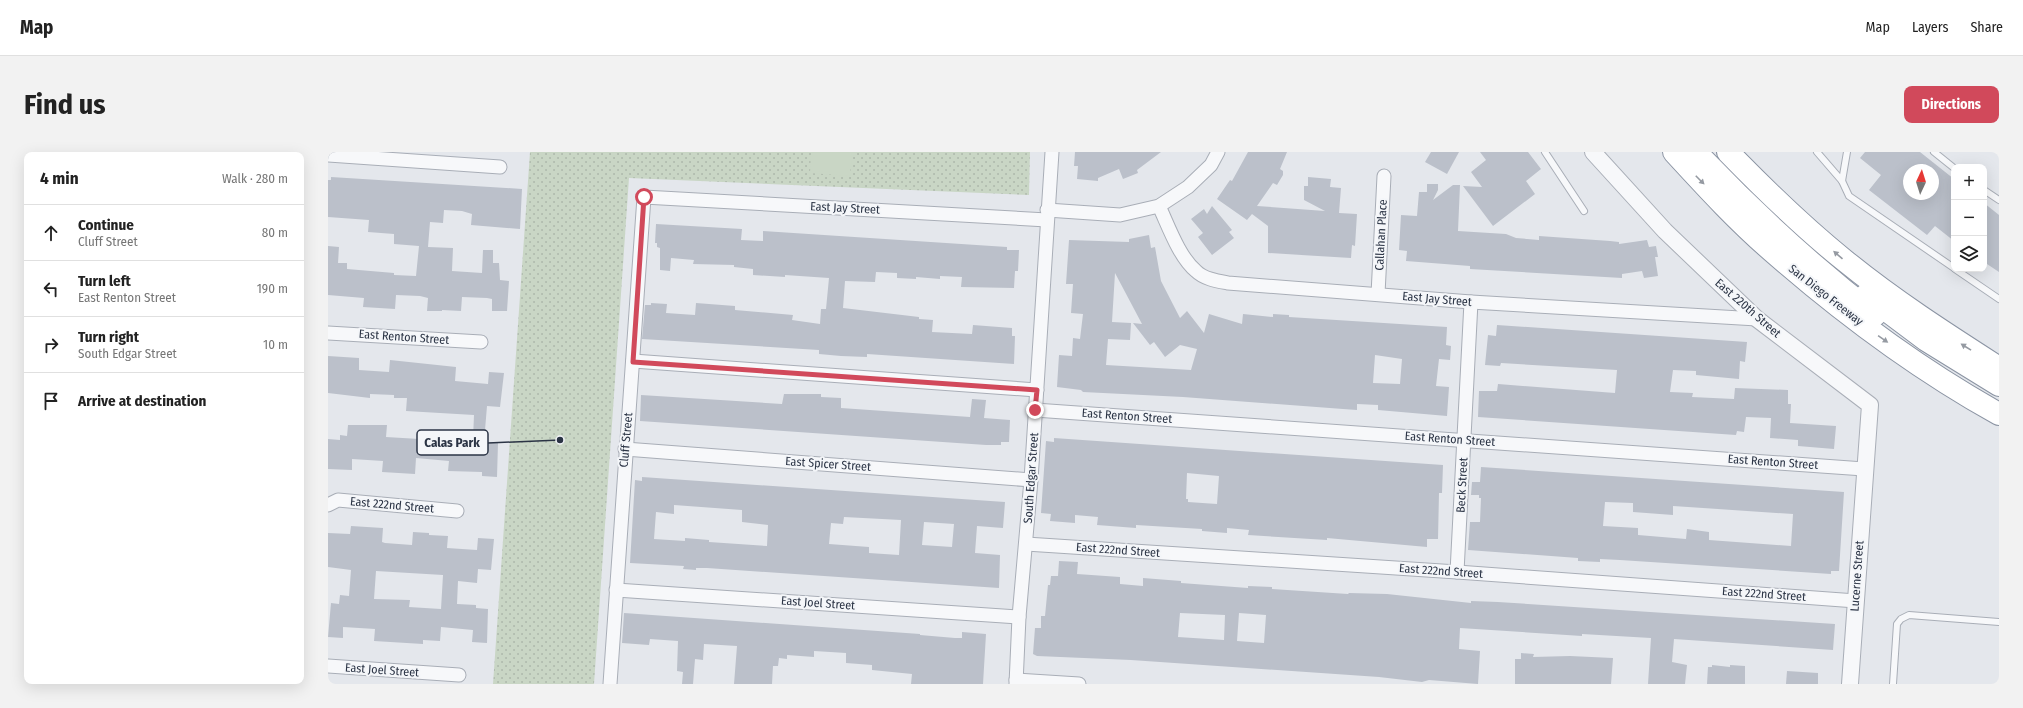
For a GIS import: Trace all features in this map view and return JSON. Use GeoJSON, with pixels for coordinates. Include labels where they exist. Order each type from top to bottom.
{"type":"FeatureCollection","features":[{"type":"Feature","properties":{"kind":"highway","name":"San Diego Freeway"},"geometry":{"type":"LineString","coordinates":[[1674,152],[1777,256],[1823,295],[1925,369],[1999,414]]}},
{"type":"Feature","properties":{"kind":"highway"},"geometry":{"type":"LineString","coordinates":[[1696,152],[1757,215],[1804,259],[1857,302],[1914,345],[1999,396]]}},
{"type":"Feature","properties":{"kind":"highway"},"geometry":{"type":"LineString","coordinates":[[1708,152],[1746,193],[1812,254],[1926,340],[1999,385]]}},
{"type":"Feature","properties":{"kind":"highway"},"geometry":{"type":"LineString","coordinates":[[1728,152],[1797,220],[1844,261],[1944,334],[1999,368]]}},
{"type":"Feature","properties":{"kind":"street","name":"South Edgar Street"},"geometry":{"type":"LineString","coordinates":[[1016,682],[1019,617],[1031,480],[1052,152]]}},
{"type":"Feature","properties":{"kind":"street"},"geometry":{"type":"LineString","coordinates":[[1159,206],[1188,187],[1211,165],[1218,152]]}},
{"type":"Feature","properties":{"kind":"street","name":"East 220th Street"},"geometry":{"type":"LineString","coordinates":[[1593,152],[1665,231],[1756,319],[1870,406],[1864,469]]}},
{"type":"Feature","properties":{"kind":"street"},"geometry":{"type":"LineString","coordinates":[[328,155],[500,167]]}},
{"type":"Feature","properties":{"kind":"street","name":"Callahan Place"},"geometry":{"type":"LineString","coordinates":[[1378,294],[1384,176]]}},
{"type":"Feature","properties":{"kind":"street","name":"East Jay Street"},"geometry":{"type":"LineString","coordinates":[[644,197],[1047,215],[1120,215],[1159,206],[1186,259],[1196,271],[1210,279],[1228,283],[1472,302],[1756,319]]}},
{"type":"Feature","properties":{"kind":"street","name":"Cluff Street"},"geometry":{"type":"LineString","coordinates":[[610,684],[625,449],[633,362],[644,197]]}},
{"type":"Feature","properties":{"kind":"street","name":"Beck Street"},"geometry":{"type":"LineString","coordinates":[[1457,572],[1472,302]]}},
{"type":"Feature","properties":{"kind":"street","name":"East Renton Street"},"geometry":{"type":"LineString","coordinates":[[328,333],[481,342]]}},
{"type":"Feature","properties":{"kind":"street"},"geometry":{"type":"LineString","coordinates":[[633,362],[1037,390]]}},
{"type":"Feature","properties":{"kind":"street","name":"East Renton Street"},"geometry":{"type":"LineString","coordinates":[[1035,410],[1864,469]]}},
{"type":"Feature","properties":{"kind":"street","name":"East Spicer Street"},"geometry":{"type":"LineString","coordinates":[[625,449],[1031,480]]}},
{"type":"Feature","properties":{"kind":"street","name":"Lucerne Street"},"geometry":{"type":"LineString","coordinates":[[1850,684],[1864,469]]}},
{"type":"Feature","properties":{"kind":"street","name":"East 222nd Street"},"geometry":{"type":"LineString","coordinates":[[328,505],[338,500],[457,511]]}},
{"type":"Feature","properties":{"kind":"street","name":"East 222nd Street"},"geometry":{"type":"LineString","coordinates":[[1026,544],[1457,572],[1856,601]]}},
{"type":"Feature","properties":{"kind":"street","name":"East Joel Street"},"geometry":{"type":"LineString","coordinates":[[616,590],[1019,617]]}},
{"type":"Feature","properties":{"kind":"street","name":"East Joel Street"},"geometry":{"type":"LineString","coordinates":[[328,666],[459,675]]}},
{"type":"Feature","properties":{"kind":"street"},"geometry":{"type":"LineString","coordinates":[[1016,682],[1079,684]]}},
{"type":"Feature","properties":{"kind":"lane"},"geometry":{"type":"LineString","coordinates":[[1545,152],[1584,211]]}},
{"type":"Feature","properties":{"kind":"lane"},"geometry":{"type":"LineString","coordinates":[[1817,152],[1842,181],[1849,196],[1951,267]]}},
{"type":"Feature","properties":{"kind":"lane"},"geometry":{"type":"LineString","coordinates":[[1842,181],[1847,152]]}},
{"type":"Feature","properties":{"kind":"lane"},"geometry":{"type":"LineString","coordinates":[[1934,152],[1951,166]]}},
{"type":"Feature","properties":{"kind":"lane"},"geometry":{"type":"LineString","coordinates":[[1987,192],[1999,200]]}},
{"type":"Feature","properties":{"kind":"lane"},"geometry":{"type":"LineString","coordinates":[[1958,272],[1999,299]]}},
{"type":"Feature","properties":{"kind":"lane"},"geometry":{"type":"LineString","coordinates":[[1892,684],[1897,624],[1901,619],[1909,615],[1999,622]]}},
{"type":"Feature","properties":{"kind":"green space"},"geometry":{"type":"Polygon","coordinates":[[[530,152],[1030,152],[1029,195],[629,178],[594,684],[493,684],[530,152]]]}},
{"type":"Feature","properties":{"kind":"green space"},"geometry":{"type":"Polygon","coordinates":[[[811,152],[852,152],[850,176],[810,173],[811,152]]]}},
{"type":"Feature","properties":{"kind":"building"},"geometry":{"type":"Polygon","coordinates":[[[1075,152],[1161,152],[1137,170],[1138,173],[1123,179],[1119,169],[1098,178],[1098,181],[1077,179],[1078,166],[1074,166],[1075,152]]]}},
{"type":"Feature","properties":{"kind":"building"},"geometry":{"type":"Polygon","coordinates":[[[1248,152],[1287,152],[1280,169],[1283,171],[1283,175],[1277,185],[1273,183],[1257,206],[1325,211],[1304,200],[1304,186],[1308,186],[1308,177],[1331,179],[1330,187],[1341,188],[1339,213],[1357,214],[1355,246],[1352,245],[1351,258],[1268,253],[1268,226],[1252,214],[1247,220],[1217,199],[1230,180],[1232,181],[1248,152]]]}},
{"type":"Feature","properties":{"kind":"building"},"geometry":{"type":"Polygon","coordinates":[[[1431,152],[1459,152],[1447,174],[1425,162],[1431,152]]]}},
{"type":"Feature","properties":{"kind":"building"},"geometry":{"type":"Polygon","coordinates":[[[1480,152],[1528,152],[1541,169],[1526,181],[1535,194],[1493,226],[1463,186],[1482,187],[1471,172],[1486,160],[1480,152]]]}},
{"type":"Feature","properties":{"kind":"building"},"geometry":{"type":"Polygon","coordinates":[[[1865,152],[1920,152],[1935,164],[1903,164],[1903,200],[1939,200],[1939,167],[1951,177],[1951,239],[1935,226],[1927,235],[1869,190],[1881,175],[1860,158],[1865,152]]]}},
{"type":"Feature","properties":{"kind":"building"},"geometry":{"type":"Polygon","coordinates":[[[331,177],[522,189],[520,229],[471,225],[472,214],[462,211],[444,210],[443,223],[430,222],[428,247],[453,248],[452,271],[482,273],[483,250],[493,250],[493,263],[499,263],[500,280],[509,281],[507,311],[492,311],[492,299],[487,298],[462,297],[461,311],[427,311],[428,298],[420,296],[396,295],[395,309],[363,307],[364,298],[328,295],[328,246],[339,247],[338,263],[347,263],[347,269],[394,273],[394,275],[416,276],[419,246],[394,244],[394,234],[368,232],[369,220],[328,217],[328,180],[331,180],[331,177]]]}},
{"type":"Feature","properties":{"kind":"building"},"geometry":{"type":"Polygon","coordinates":[[[1427,184],[1438,184],[1438,190],[1433,200],[1453,185],[1460,185],[1458,231],[1506,234],[1516,238],[1539,240],[1539,236],[1610,241],[1619,242],[1619,244],[1647,240],[1649,247],[1656,246],[1658,257],[1655,257],[1658,276],[1644,278],[1642,271],[1622,274],[1622,278],[1470,269],[1470,266],[1406,261],[1407,251],[1399,250],[1401,215],[1417,216],[1419,192],[1427,192],[1427,184]]]}},
{"type":"Feature","properties":{"kind":"building"},"geometry":{"type":"Polygon","coordinates":[[[1987,205],[1999,215],[1999,272],[1987,264],[1987,205]]]}},
{"type":"Feature","properties":{"kind":"building"},"geometry":{"type":"Polygon","coordinates":[[[1212,206],[1232,230],[1229,232],[1234,238],[1212,255],[1198,237],[1203,233],[1191,219],[1204,209],[1207,214],[1212,206]]]}},
{"type":"Feature","properties":{"kind":"building"},"geometry":{"type":"Polygon","coordinates":[[[656,224],[742,229],[741,240],[763,241],[763,231],[1007,247],[1007,250],[1019,250],[1018,271],[1015,271],[1014,288],[961,287],[962,277],[940,276],[940,279],[916,277],[916,279],[897,278],[897,273],[876,272],[875,282],[845,281],[843,308],[933,320],[932,332],[972,334],[973,325],[1012,328],[1012,336],[1015,336],[1014,364],[867,354],[867,357],[841,356],[819,354],[819,350],[642,339],[645,305],[651,305],[651,303],[667,304],[666,313],[695,315],[696,303],[735,306],[735,310],[793,315],[792,320],[820,324],[821,309],[826,309],[829,278],[785,275],[785,277],[753,275],[753,269],[734,267],[734,265],[693,264],[694,260],[671,258],[670,271],[660,270],[660,248],[657,247],[657,243],[655,243],[656,224]]]}},
{"type":"Feature","properties":{"kind":"building"},"geometry":{"type":"Polygon","coordinates":[[[1149,235],[1151,248],[1155,247],[1161,281],[1180,318],[1187,311],[1204,333],[1209,314],[1242,324],[1243,314],[1273,317],[1273,314],[1289,315],[1289,317],[1447,327],[1446,345],[1451,346],[1450,360],[1439,359],[1436,386],[1449,387],[1447,416],[1378,410],[1378,405],[1357,404],[1357,410],[1183,397],[1083,392],[1081,390],[1057,387],[1059,355],[1072,356],[1073,338],[1080,339],[1083,314],[1071,313],[1073,284],[1066,284],[1069,240],[1129,242],[1129,239],[1149,235]],[[1115,273],[1112,322],[1131,323],[1130,340],[1108,339],[1106,365],[1191,370],[1197,349],[1180,345],[1165,357],[1154,342],[1150,345],[1133,323],[1142,324],[1115,273]],[[1375,355],[1373,383],[1400,384],[1402,359],[1375,355]]]}},
{"type":"Feature","properties":{"kind":"building"},"geometry":{"type":"Polygon","coordinates":[[[1497,325],[1747,342],[1745,362],[1740,361],[1739,379],[1696,375],[1696,371],[1673,370],[1670,392],[1693,393],[1692,397],[1734,399],[1735,388],[1788,390],[1788,404],[1791,404],[1790,423],[1836,426],[1834,449],[1798,446],[1798,440],[1770,438],[1771,418],[1746,417],[1744,432],[1737,431],[1736,435],[1478,417],[1479,391],[1497,391],[1498,384],[1615,393],[1617,370],[1501,363],[1500,366],[1485,365],[1488,335],[1496,336],[1497,325]]]}},
{"type":"Feature","properties":{"kind":"building"},"geometry":{"type":"Polygon","coordinates":[[[328,356],[359,358],[359,370],[389,372],[390,360],[456,367],[455,381],[488,384],[489,372],[504,373],[500,407],[487,406],[485,430],[485,442],[498,443],[497,477],[482,476],[482,472],[448,471],[449,461],[416,458],[415,474],[382,472],[383,461],[352,459],[352,470],[328,469],[328,439],[340,440],[340,435],[347,436],[348,425],[387,425],[386,437],[436,440],[437,433],[452,434],[452,438],[473,439],[474,415],[406,411],[407,398],[394,398],[394,395],[370,394],[370,398],[328,393],[328,356]]]}},
{"type":"Feature","properties":{"kind":"building"},"geometry":{"type":"Polygon","coordinates":[[[784,394],[821,394],[821,397],[841,398],[841,408],[970,417],[972,399],[986,400],[984,418],[1010,420],[1009,442],[1001,442],[1001,445],[986,445],[640,421],[641,395],[782,404],[784,394]]]}},
{"type":"Feature","properties":{"kind":"building"},"geometry":{"type":"Polygon","coordinates":[[[1054,438],[1443,465],[1442,493],[1439,493],[1438,539],[1427,539],[1427,547],[1327,538],[1327,540],[1248,535],[1249,530],[1227,528],[1227,533],[1202,531],[1202,529],[1136,525],[1136,528],[1097,525],[1098,517],[1075,515],[1075,523],[1050,521],[1051,514],[1041,513],[1046,441],[1054,442],[1054,438]],[[1187,473],[1186,499],[1188,499],[1188,502],[1217,504],[1219,476],[1187,473]]]}},
{"type":"Feature","properties":{"kind":"building"},"geometry":{"type":"Polygon","coordinates":[[[1481,467],[1844,492],[1839,571],[1831,571],[1831,574],[1620,560],[1600,559],[1600,562],[1578,561],[1578,558],[1468,550],[1470,522],[1480,522],[1481,498],[1479,498],[1479,495],[1471,495],[1472,482],[1480,482],[1481,467]],[[1605,502],[1603,526],[1638,528],[1638,535],[1686,539],[1687,529],[1709,532],[1709,540],[1791,546],[1793,514],[1673,506],[1673,515],[1633,512],[1633,503],[1605,502]]]}},
{"type":"Feature","properties":{"kind":"building"},"geometry":{"type":"Polygon","coordinates":[[[642,477],[1005,502],[1003,528],[977,526],[975,553],[1000,555],[999,588],[707,568],[696,568],[696,570],[683,569],[684,566],[630,563],[635,480],[642,481],[642,477]],[[674,505],[674,514],[656,512],[654,539],[685,541],[685,538],[709,540],[709,542],[767,546],[768,525],[742,522],[742,510],[674,505]],[[844,517],[843,524],[831,523],[829,544],[869,547],[869,553],[899,555],[901,520],[844,517]],[[924,522],[922,545],[952,547],[954,524],[924,522]]]}},
{"type":"Feature","properties":{"kind":"building"},"geometry":{"type":"Polygon","coordinates":[[[351,526],[383,528],[382,542],[412,545],[413,532],[429,533],[429,535],[448,536],[447,548],[477,550],[478,538],[494,539],[491,570],[478,569],[477,583],[458,581],[457,604],[476,605],[476,608],[488,609],[487,643],[472,642],[473,630],[441,627],[440,641],[423,640],[423,644],[374,641],[375,629],[343,627],[343,638],[328,637],[331,603],[339,604],[340,595],[349,596],[351,570],[328,567],[328,533],[350,534],[351,526]],[[376,571],[374,599],[410,600],[409,607],[441,609],[443,575],[376,571]]]}},
{"type":"Feature","properties":{"kind":"building"},"geometry":{"type":"Polygon","coordinates":[[[1059,561],[1078,562],[1077,574],[1120,577],[1120,584],[1143,586],[1143,578],[1181,581],[1181,583],[1248,588],[1248,586],[1272,587],[1272,589],[1348,594],[1387,594],[1471,603],[1471,601],[1498,602],[1835,624],[1833,650],[1674,639],[1672,662],[1687,665],[1685,684],[1648,684],[1651,638],[1582,634],[1582,636],[1460,628],[1459,649],[1480,651],[1478,684],[1429,680],[1422,682],[1379,677],[1131,660],[1037,656],[1033,654],[1035,628],[1041,628],[1041,616],[1045,616],[1048,585],[1050,585],[1051,576],[1058,576],[1059,561]],[[1180,613],[1178,637],[1224,640],[1225,615],[1180,613]],[[1239,613],[1237,641],[1264,643],[1266,615],[1239,613]]]}},
{"type":"Feature","properties":{"kind":"building"},"geometry":{"type":"Polygon","coordinates":[[[624,613],[920,634],[955,638],[962,638],[962,632],[986,634],[983,684],[911,684],[912,674],[872,670],[872,665],[846,663],[846,653],[814,651],[814,657],[787,655],[787,659],[779,658],[778,666],[773,666],[772,684],[734,684],[737,646],[704,644],[703,660],[695,659],[693,684],[682,684],[683,672],[677,671],[678,641],[650,639],[649,645],[622,643],[624,613]]]}},
{"type":"Feature","properties":{"kind":"building"},"geometry":{"type":"Polygon","coordinates":[[[1521,653],[1534,654],[1533,657],[1570,656],[1613,658],[1611,684],[1515,684],[1515,659],[1521,659],[1521,653]]]}},
{"type":"Feature","properties":{"kind":"building"},"geometry":{"type":"Polygon","coordinates":[[[1712,665],[1730,667],[1730,665],[1745,666],[1745,684],[1707,684],[1708,667],[1712,667],[1712,665]]]}},
{"type":"Feature","properties":{"kind":"building"},"geometry":{"type":"Polygon","coordinates":[[[1787,671],[1818,673],[1818,684],[1786,684],[1787,671]]]}},
{"type":"Feature","properties":{"kind":"place","name":"Calas Park"},"geometry":{"type":"Point","coordinates":[560,440]}},
{"type":"Feature","properties":{"kind":"route"},"geometry":{"type":"LineString","coordinates":[[644,197],[633,362],[1037,390],[1035,410]]}}]}
